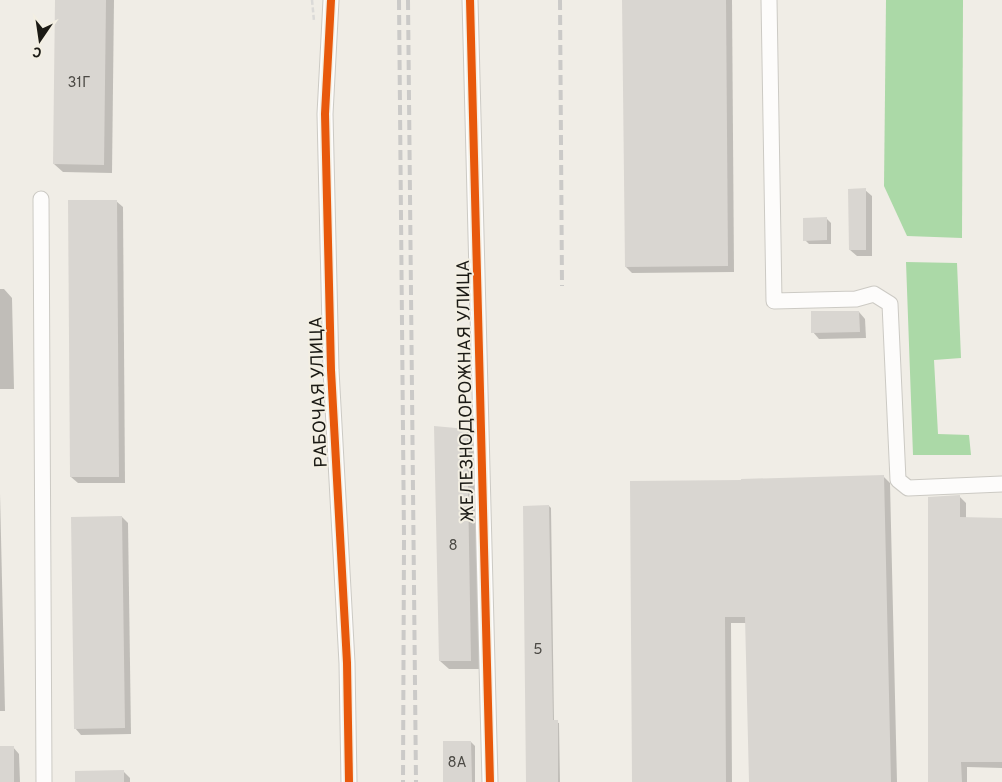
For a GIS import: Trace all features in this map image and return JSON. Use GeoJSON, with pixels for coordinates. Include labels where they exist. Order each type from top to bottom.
{"type":"FeatureCollection","features":[{"type":"Feature","properties":{"kind":"street","name":"РАБОЧАЯ УЛИЦА"},"geometry":{"type":"LineString","coordinates":[[331,0],[325,114],[330,360],[347,663],[349,782]]}},
{"type":"Feature","properties":{"kind":"street","name":"ЖЕЛЕЗНОДОРОЖНАЯ УЛИЦА"},"geometry":{"type":"LineString","coordinates":[[470,0],[490,782]]}},
{"type":"Feature","properties":{"kind":"street"},"geometry":{"type":"LineString","coordinates":[[769,0],[774,301],[856,299],[874,294],[890,304],[898,480],[908,488],[1002,484]]}},
{"type":"Feature","properties":{"kind":"street"},"geometry":{"type":"LineString","coordinates":[[41,199],[44,433],[44,782]]}},
{"type":"Feature","properties":{"kind":"shaded area"},"geometry":{"type":"Polygon","coordinates":[[[886,0],[963,0],[962,238],[907,236],[884,186],[886,0]]]}},
{"type":"Feature","properties":{"kind":"shaded area"},"geometry":{"type":"Polygon","coordinates":[[[906,262],[957,263],[961,358],[934,360],[938,434],[969,435],[971,455],[913,455],[906,262]]]}},
{"type":"Feature","properties":{"kind":"building"},"geometry":{"type":"Polygon","coordinates":[[[55,0],[106,0],[104,165],[53,164],[55,0]]]}},
{"type":"Feature","properties":{"kind":"building"},"geometry":{"type":"Polygon","coordinates":[[[622,0],[726,0],[728,266],[625,267],[622,0]]]}},
{"type":"Feature","properties":{"kind":"building"},"geometry":{"type":"Polygon","coordinates":[[[866,188],[866,250],[849,250],[848,189],[866,188]]]}},
{"type":"Feature","properties":{"kind":"building"},"geometry":{"type":"Polygon","coordinates":[[[68,200],[117,200],[119,477],[70,477],[68,200]]]}},
{"type":"Feature","properties":{"kind":"building"},"geometry":{"type":"Polygon","coordinates":[[[827,217],[827,240],[803,241],[803,218],[827,217]]]}},
{"type":"Feature","properties":{"kind":"building"},"geometry":{"type":"Polygon","coordinates":[[[811,311],[859,311],[860,332],[811,333],[811,311]]]}},
{"type":"Feature","properties":{"kind":"building"},"geometry":{"type":"Polygon","coordinates":[[[434,426],[467,429],[471,661],[439,661],[434,426]]]}},
{"type":"Feature","properties":{"kind":"building"},"geometry":{"type":"Polygon","coordinates":[[[884,475],[891,782],[749,782],[745,617],[725,617],[726,782],[632,782],[630,481],[741,480],[884,475]]]}},
{"type":"Feature","properties":{"kind":"building"},"geometry":{"type":"Polygon","coordinates":[[[960,495],[960,517],[1002,518],[1002,762],[961,762],[962,782],[928,782],[928,497],[960,495]]]}},
{"type":"Feature","properties":{"kind":"building"},"geometry":{"type":"Polygon","coordinates":[[[549,505],[553,720],[558,720],[558,782],[526,782],[523,506],[549,505]]]}},
{"type":"Feature","properties":{"kind":"building"},"geometry":{"type":"Polygon","coordinates":[[[122,516],[125,728],[74,729],[71,517],[122,516]]]}},
{"type":"Feature","properties":{"kind":"building"},"geometry":{"type":"Polygon","coordinates":[[[443,741],[471,741],[472,782],[443,782],[443,741]]]}},
{"type":"Feature","properties":{"kind":"building"},"geometry":{"type":"Polygon","coordinates":[[[0,746],[14,746],[14,782],[0,782],[0,746]]]}},
{"type":"Feature","properties":{"kind":"building"},"geometry":{"type":"Polygon","coordinates":[[[124,770],[124,782],[75,782],[75,771],[124,770]]]}},
{"type":"Feature","properties":{"kind":"railway"},"geometry":{"type":"LineString","coordinates":[[399,0],[404,539],[403,782]]}},
{"type":"Feature","properties":{"kind":"railway"},"geometry":{"type":"LineString","coordinates":[[408,0],[416,782]]}},
{"type":"Feature","properties":{"kind":"railway"},"geometry":{"type":"LineString","coordinates":[[560,0],[562,286]]}},
{"type":"Feature","properties":{"kind":"cycle path"},"geometry":{"type":"LineString","coordinates":[[331,0],[325,114],[331,370],[347,663],[349,782]]}},
{"type":"Feature","properties":{"kind":"cycle path"},"geometry":{"type":"LineString","coordinates":[[470,0],[490,782]]}}]}
